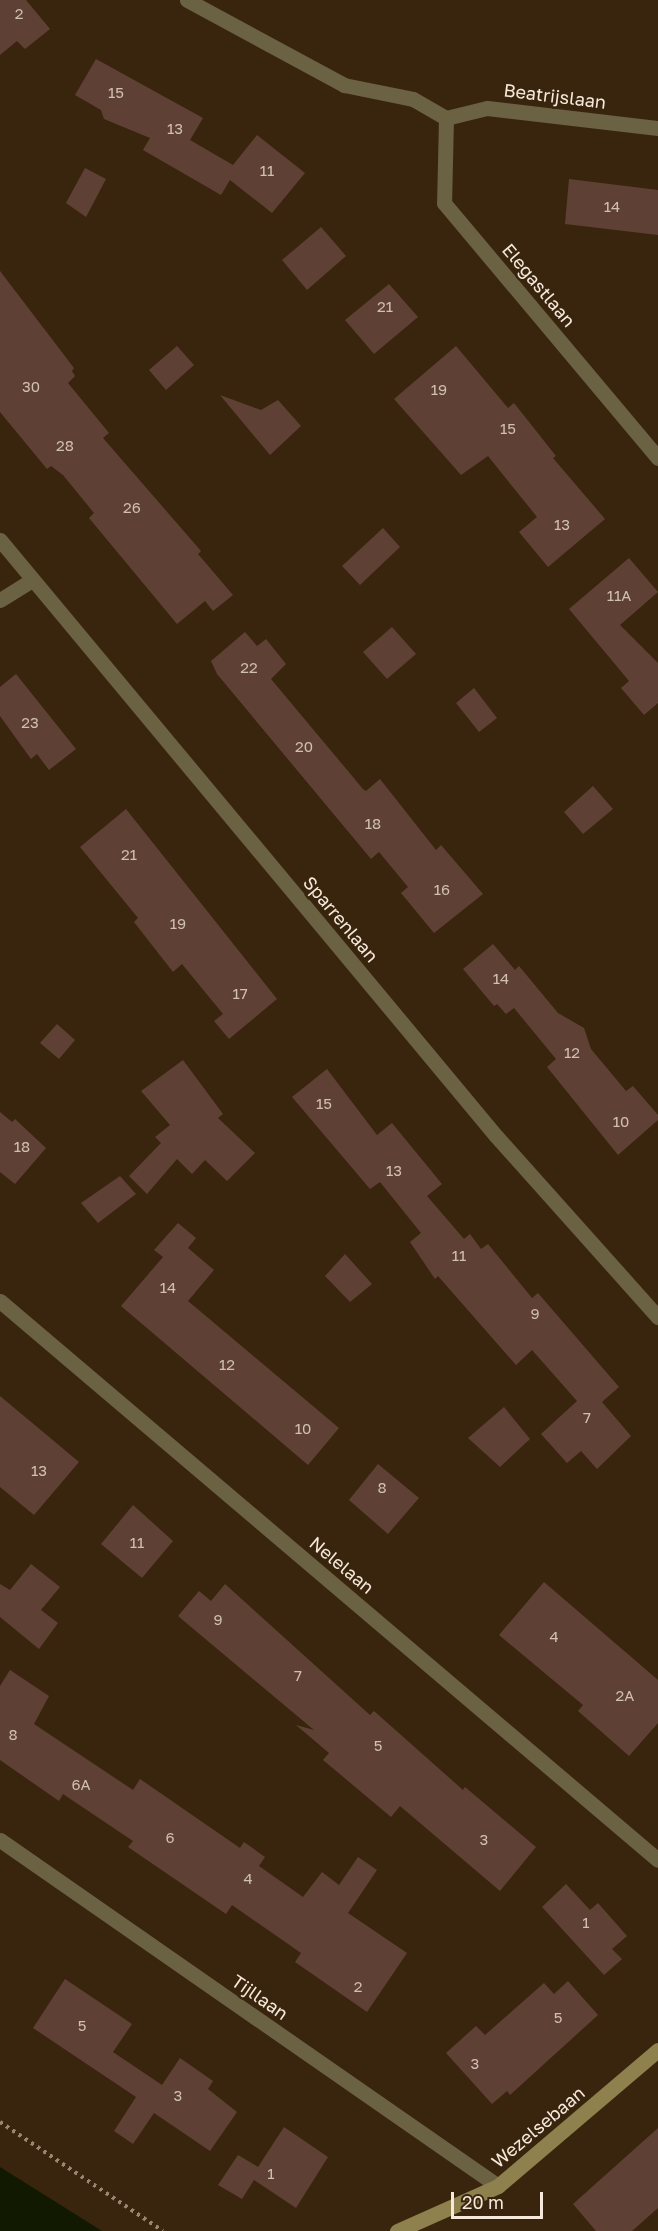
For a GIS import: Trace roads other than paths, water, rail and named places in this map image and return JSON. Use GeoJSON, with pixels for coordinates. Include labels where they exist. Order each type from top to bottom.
{"type":"FeatureCollection","features":[{"type":"Feature","properties":{"kind":"street"},"geometry":{"type":"LineString","coordinates":[[187,0],[344,85],[413,99],[446,118]]}},
{"type":"Feature","properties":{"kind":"street","name":"Beatrijslaan"},"geometry":{"type":"LineString","coordinates":[[446,118],[487,108],[658,128]]}},
{"type":"Feature","properties":{"kind":"street","name":"Elegastlaan"},"geometry":{"type":"LineString","coordinates":[[446,118],[444,203],[658,458]]}},
{"type":"Feature","properties":{"kind":"street","name":"Sparrenlaan"},"geometry":{"type":"LineString","coordinates":[[0,540],[496,1136],[658,1317]]}},
{"type":"Feature","properties":{"kind":"street"},"geometry":{"type":"LineString","coordinates":[[0,600],[32,580]]}},
{"type":"Feature","properties":{"kind":"street","name":"Nelelaan"},"geometry":{"type":"LineString","coordinates":[[0,1301],[658,1860]]}},
{"type":"Feature","properties":{"kind":"street","name":"Tijllaan"},"geometry":{"type":"LineString","coordinates":[[0,1840],[498,2186]]}},
{"type":"Feature","properties":{"kind":"street","name":"Wezelsebaan"},"geometry":{"type":"LineString","coordinates":[[397,2231],[498,2186],[658,2050]]}}]}
